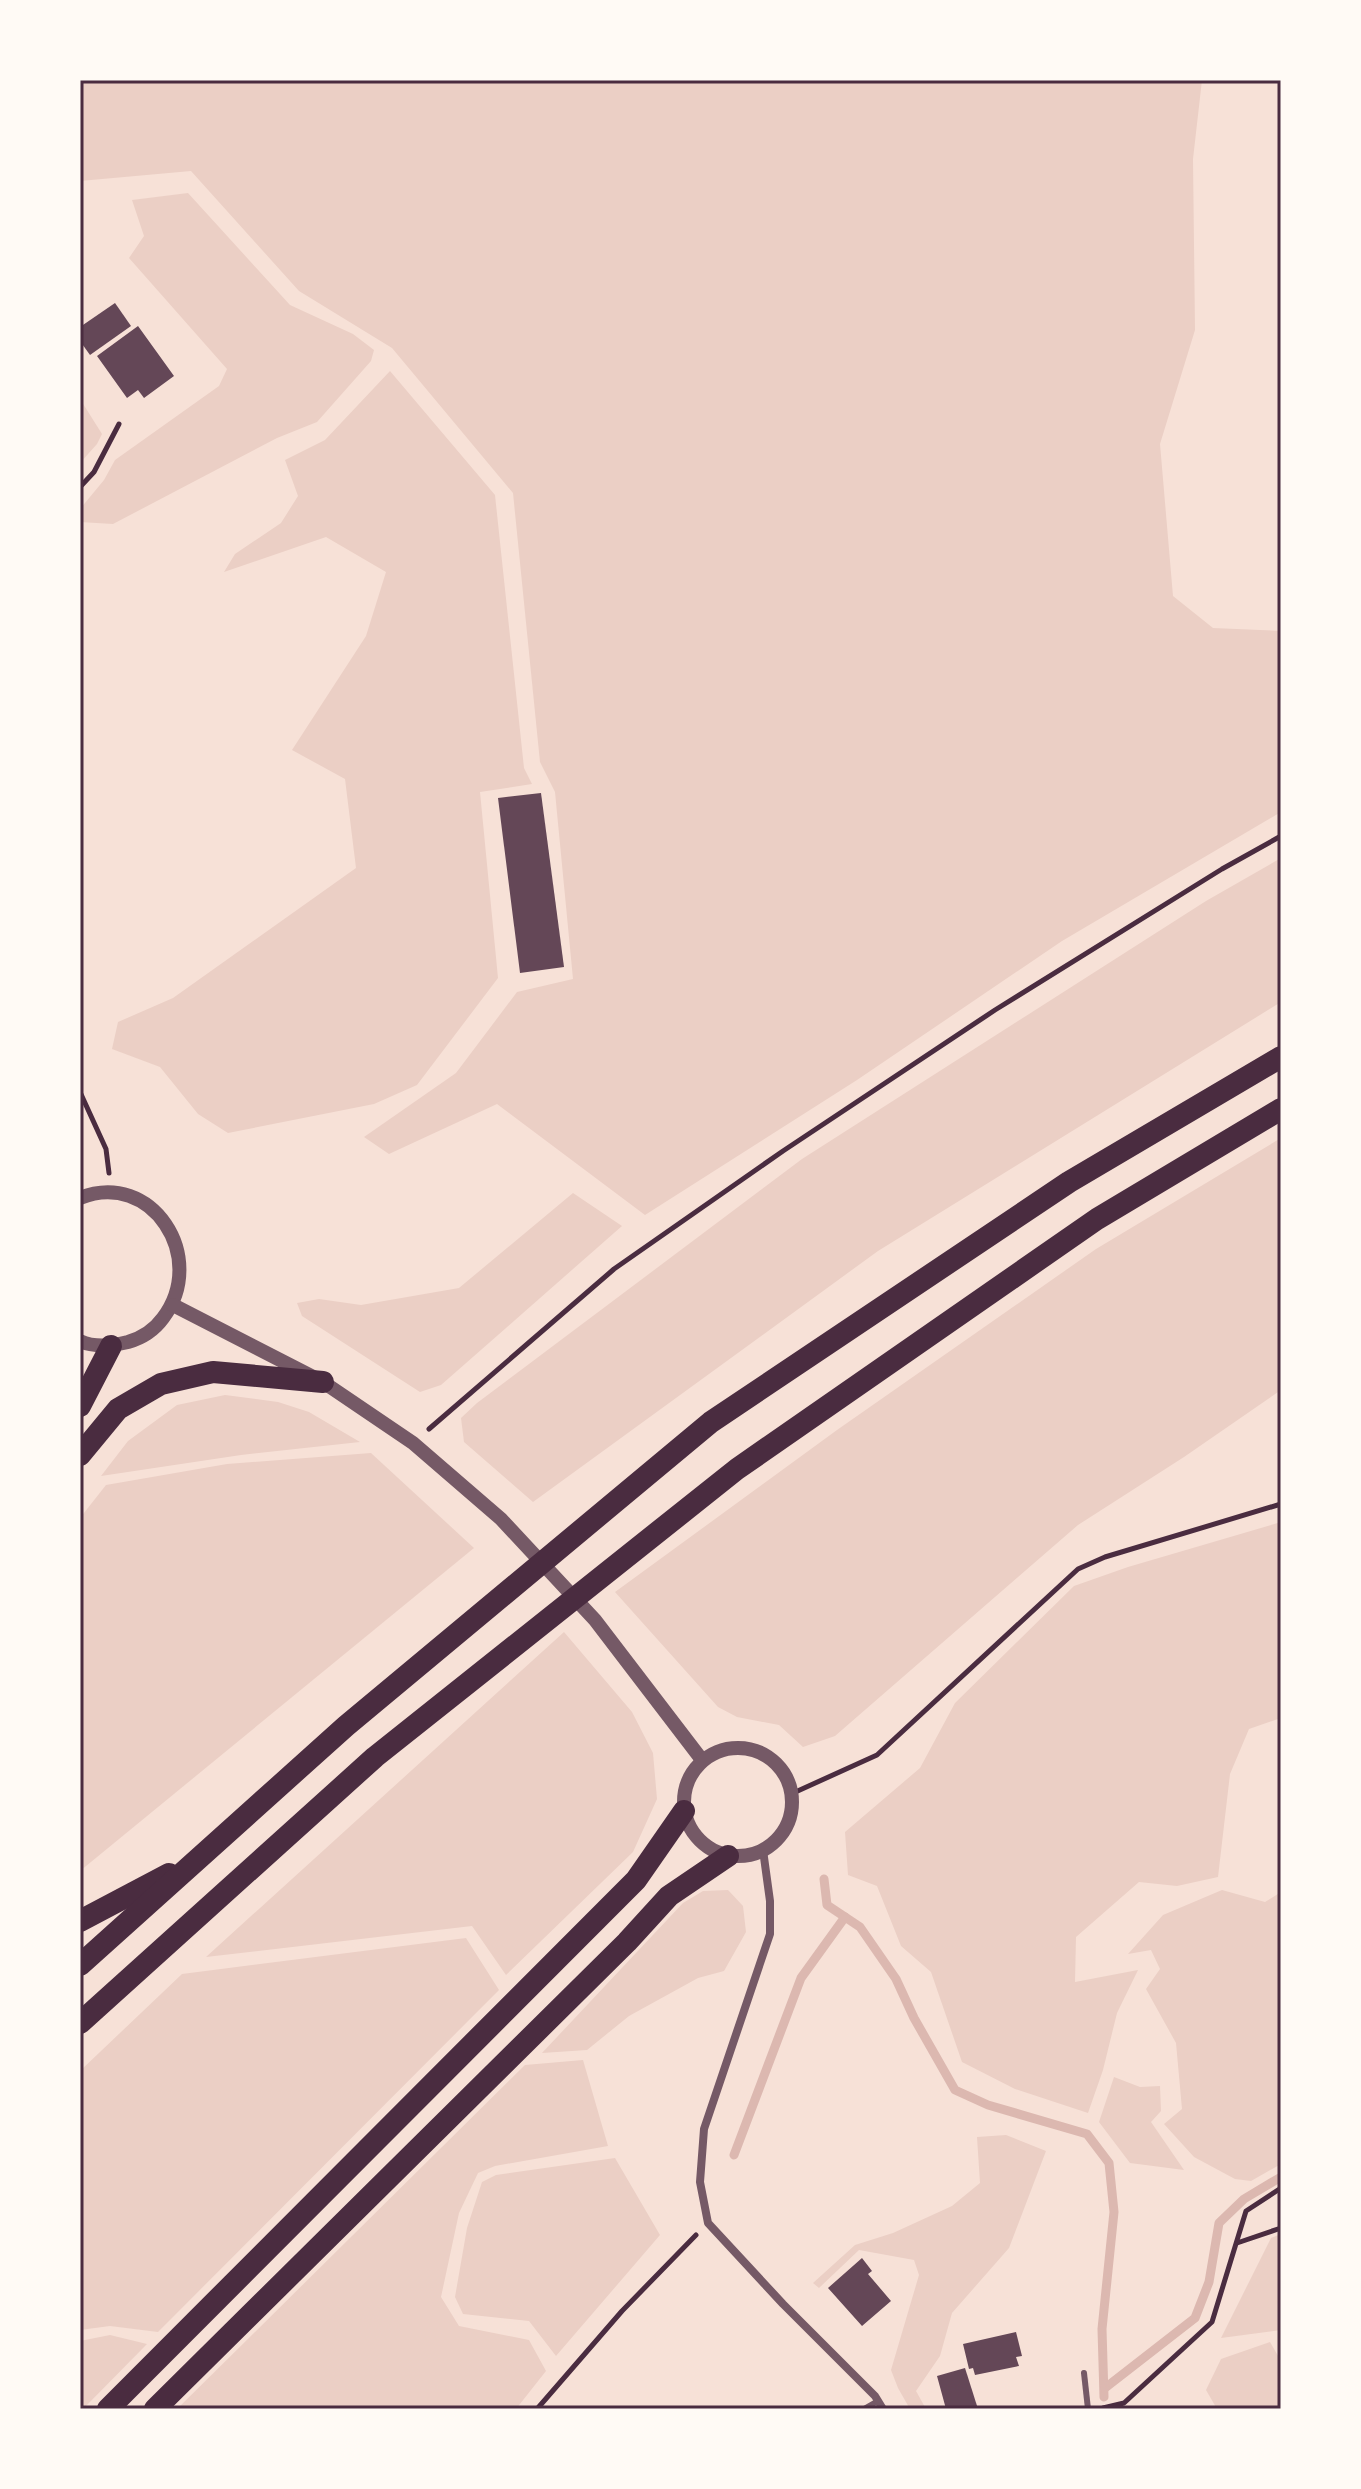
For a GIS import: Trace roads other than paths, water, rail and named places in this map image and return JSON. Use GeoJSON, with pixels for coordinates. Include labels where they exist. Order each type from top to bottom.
{"type":"FeatureCollection","features":[{"type":"Feature","properties":{"kind":"highway"},"geometry":{"type":"LineString","coordinates":[[80,1965],[346,1726],[711,1422],[1069,1182],[1281,1057]]}},
{"type":"Feature","properties":{"kind":"highway"},"geometry":{"type":"LineString","coordinates":[[80,2023],[375,1757],[737,1469],[1097,1219],[1281,1109]]}},
{"type":"Feature","properties":{"kind":"highway"},"geometry":{"type":"LineString","coordinates":[[80,1406],[111,1346]]}},
{"type":"Feature","properties":{"kind":"highway"},"geometry":{"type":"LineString","coordinates":[[80,1455],[118,1409],[161,1384],[213,1372],[323,1382]]}},
{"type":"Feature","properties":{"kind":"highway"},"geometry":{"type":"LineString","coordinates":[[108,2409],[636,1880],[684,1811]]}},
{"type":"Feature","properties":{"kind":"highway"},"geometry":{"type":"LineString","coordinates":[[155,2409],[627,1942],[669,1896],[728,1856]]}},
{"type":"Feature","properties":{"kind":"highway"},"geometry":{"type":"LineString","coordinates":[[80,1921],[198,1859]]}},
{"type":"Feature","properties":{"kind":"highway"},"geometry":{"type":"LineString","coordinates":[[80,2033],[162,1949]]}},
{"type":"Feature","properties":{"kind":"street"},"geometry":{"type":"LineString","coordinates":[[80,1198],[112,1194],[136,1200],[157,1214],[172,1234],[180,1257],[180,1282],[173,1305],[157,1326],[136,1340],[111,1346],[80,1341]]}},
{"type":"Feature","properties":{"kind":"street"},"geometry":{"type":"LineString","coordinates":[[173,1305],[323,1382],[413,1443],[501,1519],[595,1620],[702,1760]]}},
{"type":"Feature","properties":{"kind":"street"},"geometry":{"type":"LineString","coordinates":[[751,1749],[768,1756],[780,1768],[789,1784],[791,1818],[783,1834],[771,1846],[755,1855],[736,1858],[718,1854],[702,1844],[690,1829],[684,1811],[684,1793],[690,1775],[702,1760],[717,1751],[751,1749]]}},
{"type":"Feature","properties":{"kind":"street"},"geometry":{"type":"LineString","coordinates":[[763,1850],[770,1901],[770,1934],[704,2129],[700,2182],[708,2223],[880,2405]]}},
{"type":"Feature","properties":{"kind":"lane"},"geometry":{"type":"LineString","coordinates":[[1084,2373],[1088,2409]]}},
{"type":"Feature","properties":{"kind":"lane"},"geometry":{"type":"LineString","coordinates":[[864,2409],[880,2405]]}},
{"type":"Feature","properties":{"kind":"waterway"},"geometry":{"type":"LineString","coordinates":[[824,1879],[827,1905],[860,1927],[896,1979],[914,2018],[955,2090],[988,2105],[1087,2134],[1109,2163],[1114,2212],[1102,2329],[1104,2397]]}},
{"type":"Feature","properties":{"kind":"waterway"},"geometry":{"type":"LineString","coordinates":[[734,2155],[801,1978],[845,1917]]}},
{"type":"Feature","properties":{"kind":"waterway"},"geometry":{"type":"LineString","coordinates":[[1105,2388],[1195,2318],[1209,2282],[1219,2223],[1244,2199],[1281,2177]]}}]}
